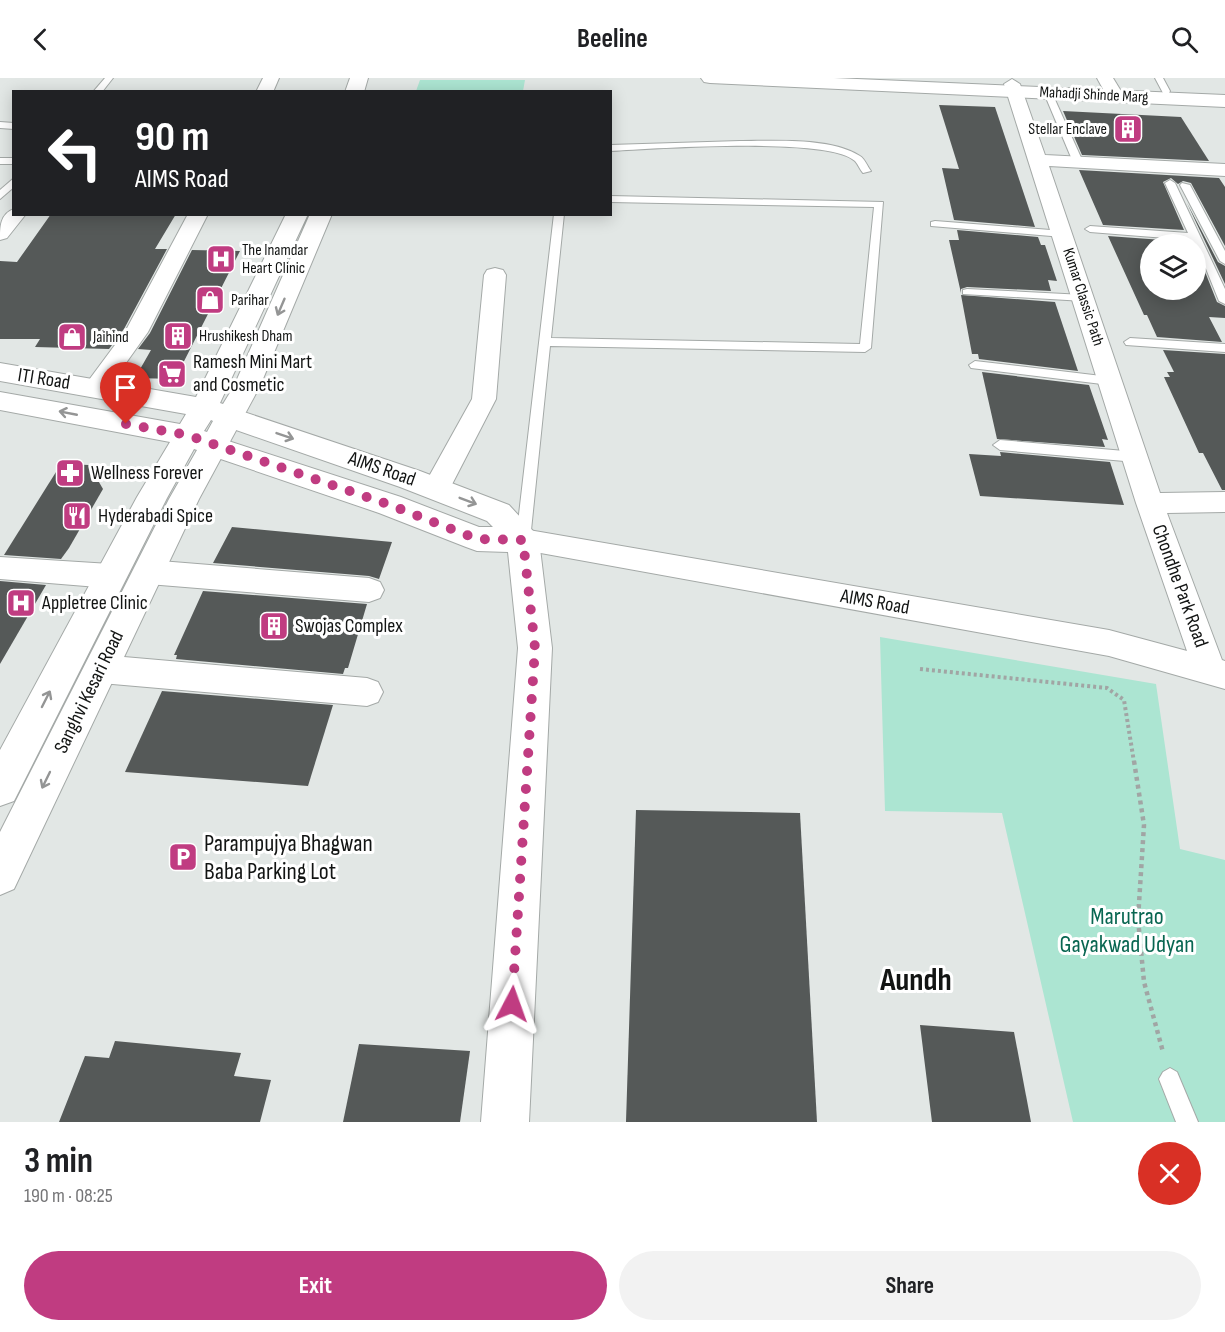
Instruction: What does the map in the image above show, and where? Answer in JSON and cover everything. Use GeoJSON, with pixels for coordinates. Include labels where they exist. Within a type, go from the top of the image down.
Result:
{"type":"FeatureCollection","features":[{"type":"Feature","properties":{"kind":"main road","name":"Mahadji Shinde Marg"},"geometry":{"type":"LineString","coordinates":[[710,78],[1110,88],[1225,101]]}},
{"type":"Feature","properties":{"kind":"main road","name":"Mahadji Shinde Marg"},"geometry":{"type":"LineString","coordinates":[[884,78],[1013,85],[1048,93],[1163,84],[1225,93]]}},
{"type":"Feature","properties":{"kind":"main road"},"geometry":{"type":"LineString","coordinates":[[208,427],[217,385],[296,216]]}},
{"type":"Feature","properties":{"kind":"main road"},"geometry":{"type":"LineString","coordinates":[[208,427],[247,386],[320,216]]}},
{"type":"Feature","properties":{"kind":"main road","name":"ITI Road"},"geometry":{"type":"LineString","coordinates":[[0,372],[95,388],[208,427]]}},
{"type":"Feature","properties":{"kind":"main road","name":"ITI Road"},"geometry":{"type":"LineString","coordinates":[[0,401],[208,427]]}},
{"type":"Feature","properties":{"kind":"main road","name":"AIMS Road"},"geometry":{"type":"LineString","coordinates":[[208,427],[436,489],[498,513],[523,540]]}},
{"type":"Feature","properties":{"kind":"main road","name":"AIMS Road"},"geometry":{"type":"LineString","coordinates":[[208,427],[390,505],[477,539],[523,540]]}},
{"type":"Feature","properties":{"kind":"main road","name":"Sanghvi Kesari Road"},"geometry":{"type":"LineString","coordinates":[[0,875],[184,499],[208,427]]}},
{"type":"Feature","properties":{"kind":"main road","name":"Sanghvi Kesari Road"},"geometry":{"type":"LineString","coordinates":[[0,788],[152,496],[208,427]]}},
{"type":"Feature","properties":{"kind":"main road"},"geometry":{"type":"LineString","coordinates":[[505,1122],[535,648],[523,540]]}},
{"type":"Feature","properties":{"kind":"street","name":"Kumar Classic Path"},"geometry":{"type":"LineString","coordinates":[[1013,85],[1150,503]]}},
{"type":"Feature","properties":{"kind":"street"},"geometry":{"type":"LineString","coordinates":[[1039,160],[1225,170]]}},
{"type":"Feature","properties":{"kind":"street"},"geometry":{"type":"LineString","coordinates":[[0,234],[14,216]]}},
{"type":"Feature","properties":{"kind":"street"},"geometry":{"type":"LineString","coordinates":[[95,388],[136,332],[197,216]]}},
{"type":"Feature","properties":{"kind":"street"},"geometry":{"type":"LineString","coordinates":[[436,489],[484,399],[495,275]]}},
{"type":"Feature","properties":{"kind":"street","name":"Chondhe Park Road"},"geometry":{"type":"LineString","coordinates":[[1218,673],[1150,503],[1225,502]]}},
{"type":"Feature","properties":{"kind":"street","name":"AIMS Road"},"geometry":{"type":"LineString","coordinates":[[523,540],[1109,643],[1218,673]]}},
{"type":"Feature","properties":{"kind":"street"},"geometry":{"type":"LineString","coordinates":[[0,568],[110,576]]}},
{"type":"Feature","properties":{"kind":"street"},"geometry":{"type":"LineString","coordinates":[[148,572],[369,590]]}},
{"type":"Feature","properties":{"kind":"street"},"geometry":{"type":"LineString","coordinates":[[101,669],[367,692]]}},
{"type":"Feature","properties":{"kind":"lane"},"geometry":{"type":"LineString","coordinates":[[99,90],[109,78]]}},
{"type":"Feature","properties":{"kind":"lane"},"geometry":{"type":"LineString","coordinates":[[1048,93],[1078,162]]}},
{"type":"Feature","properties":{"kind":"lane"},"geometry":{"type":"LineString","coordinates":[[612,148],[776,143],[827,148],[857,159],[866,171]]}},
{"type":"Feature","properties":{"kind":"lane"},"geometry":{"type":"LineString","coordinates":[[0,196],[12,183]]}},
{"type":"Feature","properties":{"kind":"lane"},"geometry":{"type":"LineString","coordinates":[[1170,183],[1194,234]]}},
{"type":"Feature","properties":{"kind":"lane"},"geometry":{"type":"LineString","coordinates":[[1185,185],[1225,261]]}},
{"type":"Feature","properties":{"kind":"lane"},"geometry":{"type":"LineString","coordinates":[[545,342],[865,348],[879,204],[612,199]]}},
{"type":"Feature","properties":{"kind":"lane"},"geometry":{"type":"LineString","coordinates":[[523,540],[559,216]]}},
{"type":"Feature","properties":{"kind":"lane"},"geometry":{"type":"LineString","coordinates":[[935,224],[1063,234]]}},
{"type":"Feature","properties":{"kind":"lane"},"geometry":{"type":"LineString","coordinates":[[1090,229],[1156,234]]}},
{"type":"Feature","properties":{"kind":"lane"},"geometry":{"type":"LineString","coordinates":[[1206,260],[1225,301]]}},
{"type":"Feature","properties":{"kind":"lane"},"geometry":{"type":"LineString","coordinates":[[967,292],[1084,298]]}},
{"type":"Feature","properties":{"kind":"lane"},"geometry":{"type":"LineString","coordinates":[[1130,342],[1225,348]]}},
{"type":"Feature","properties":{"kind":"lane"},"geometry":{"type":"LineString","coordinates":[[975,365],[1110,381]]}},
{"type":"Feature","properties":{"kind":"lane"},"geometry":{"type":"LineString","coordinates":[[1000,445],[1136,457]]}},
{"type":"Feature","properties":{"kind":"lane"},"geometry":{"type":"LineString","coordinates":[[1170,1079],[1187,1122]]}},
{"type":"Feature","properties":{"kind":"path"},"geometry":{"type":"LineString","coordinates":[[920,669],[1107,688],[1124,700],[1144,825],[1138,919],[1144,982],[1170,1079]]}},
{"type":"Feature","properties":{"kind":"green space"},"geometry":{"type":"Polygon","coordinates":[[[420,80],[525,80],[523,90],[416,90],[420,80]]]}},
{"type":"Feature","properties":{"kind":"green space","name":"Marutrao Gayakwad Udyan"},"geometry":{"type":"Polygon","coordinates":[[[880,637],[1156,684],[1180,849],[1225,860],[1225,1122],[1073,1122],[1002,813],[885,811],[880,637]]]}},
{"type":"Feature","properties":{"kind":"building"},"geometry":{"type":"Polygon","coordinates":[[[939,105],[995,107],[1035,227],[954,220],[942,168],[959,169],[939,105]]]}},
{"type":"Feature","properties":{"kind":"building","name":"Stellar Enclave"},"geometry":{"type":"Polygon","coordinates":[[[1063,111],[1181,117],[1209,161],[1082,155],[1063,111]]]}},
{"type":"Feature","properties":{"kind":"building"},"geometry":{"type":"Polygon","coordinates":[[[1079,170],[1219,178],[1225,187],[1225,246],[1191,183],[1183,181],[1178,184],[1171,178],[1163,182],[1184,230],[1103,225],[1079,170]]]}},
{"type":"Feature","properties":{"kind":"building"},"geometry":{"type":"Polygon","coordinates":[[[1187,203],[1203,234],[1202,234],[1187,203]]]}},
{"type":"Feature","properties":{"kind":"building"},"geometry":{"type":"Polygon","coordinates":[[[50,216],[175,216],[155,249],[167,249],[124,329],[109,349],[35,347],[40,339],[0,339],[0,261],[17,262],[50,216]]]}},
{"type":"Feature","properties":{"kind":"building"},"geometry":{"type":"Polygon","coordinates":[[[957,230],[1038,237],[1041,245],[1045,245],[1057,281],[1048,280],[1051,291],[967,287],[961,289],[961,293],[949,240],[959,240],[957,230]]]}},
{"type":"Feature","properties":{"kind":"building"},"geometry":{"type":"Polygon","coordinates":[[[1108,236],[1140,238],[1140,300],[1206,300],[1206,274],[1217,302],[1225,306],[1225,318],[1209,317],[1222,342],[1157,337],[1147,315],[1144,315],[1108,236]]]}},
{"type":"Feature","properties":{"kind":"building"},"geometry":{"type":"Polygon","coordinates":[[[1206,239],[1218,262],[1225,266],[1225,284],[1206,239]]]}},
{"type":"Feature","properties":{"kind":"building"},"geometry":{"type":"Polygon","coordinates":[[[192,250],[240,251],[175,379],[135,378],[151,350],[138,349],[150,333],[192,250]]]}},
{"type":"Feature","properties":{"kind":"building"},"geometry":{"type":"Polygon","coordinates":[[[961,295],[1055,302],[1078,371],[979,359],[978,354],[972,354],[961,295]]]}},
{"type":"Feature","properties":{"kind":"building"},"geometry":{"type":"Polygon","coordinates":[[[1163,350],[1225,354],[1225,490],[1222,490],[1203,453],[1199,453],[1164,377],[1170,377],[1167,372],[1174,372],[1163,350]]]}},
{"type":"Feature","properties":{"kind":"building"},"geometry":{"type":"Polygon","coordinates":[[[982,372],[1089,385],[1108,440],[1102,439],[1105,447],[997,439],[982,372]]]}},
{"type":"Feature","properties":{"kind":"building"},"geometry":{"type":"Polygon","coordinates":[[[1000,452],[1110,462],[1124,505],[980,496],[969,454],[1001,456],[1000,452]]]}},
{"type":"Feature","properties":{"kind":"building"},"geometry":{"type":"Polygon","coordinates":[[[61,464],[89,465],[103,489],[69,548],[61,559],[4,555],[61,464]]]}},
{"type":"Feature","properties":{"kind":"building"},"geometry":{"type":"Polygon","coordinates":[[[232,527],[392,542],[379,579],[369,576],[213,563],[232,527]]]}},
{"type":"Feature","properties":{"kind":"building"},"geometry":{"type":"Polygon","coordinates":[[[0,581],[46,585],[0,664],[0,581]]]}},
{"type":"Feature","properties":{"kind":"building","name":"Swojas Complex"},"geometry":{"type":"Polygon","coordinates":[[[203,591],[367,604],[348,668],[345,668],[343,674],[176,659],[177,655],[174,655],[203,591]]]}},
{"type":"Feature","properties":{"kind":"building"},"geometry":{"type":"Polygon","coordinates":[[[162,691],[333,705],[308,786],[125,772],[162,691]]]}},
{"type":"Feature","properties":{"kind":"building"},"geometry":{"type":"Polygon","coordinates":[[[636,810],[800,813],[817,1122],[626,1122],[636,810]]]}},
{"type":"Feature","properties":{"kind":"building"},"geometry":{"type":"Polygon","coordinates":[[[920,1025],[1014,1032],[1031,1122],[932,1122],[920,1025]]]}},
{"type":"Feature","properties":{"kind":"building"},"geometry":{"type":"Polygon","coordinates":[[[115,1041],[241,1053],[234,1076],[271,1080],[260,1122],[59,1122],[85,1056],[109,1058],[115,1041]]]}},
{"type":"Feature","properties":{"kind":"building"},"geometry":{"type":"Polygon","coordinates":[[[359,1044],[470,1051],[460,1122],[343,1122],[359,1044]]]}},
{"type":"Feature","properties":{"kind":"place","name":"Stellar Enclave"},"geometry":{"type":"Point","coordinates":[1128,129]}},
{"type":"Feature","properties":{"kind":"place","name":"The Inamdar Heart Clinic"},"geometry":{"type":"Point","coordinates":[221,259]}},
{"type":"Feature","properties":{"kind":"place","name":"Parihar"},"geometry":{"type":"Point","coordinates":[210,300]}},
{"type":"Feature","properties":{"kind":"place","name":"Hrushikesh Dham"},"geometry":{"type":"Point","coordinates":[178,336]}},
{"type":"Feature","properties":{"kind":"place","name":"Jaihind"},"geometry":{"type":"Point","coordinates":[72,337]}},
{"type":"Feature","properties":{"kind":"place","name":"Ramesh Mini Mart and Cosmetic"},"geometry":{"type":"Point","coordinates":[172,374]}},
{"type":"Feature","properties":{"kind":"place","name":"Wellness Forever"},"geometry":{"type":"Point","coordinates":[70,473]}},
{"type":"Feature","properties":{"kind":"place","name":"Hyderabadi Spice"},"geometry":{"type":"Point","coordinates":[77,516]}},
{"type":"Feature","properties":{"kind":"place","name":"Appletree Clinic"},"geometry":{"type":"Point","coordinates":[21,603]}},
{"type":"Feature","properties":{"kind":"place","name":"Swojas Complex"},"geometry":{"type":"Point","coordinates":[274,626]}},
{"type":"Feature","properties":{"kind":"place","name":"Parampujya Bhagwan Baba Parking Lot"},"geometry":{"type":"Point","coordinates":[183,857]}},
{"type":"Feature","properties":{"kind":"district","name":"Aundh"},"geometry":{"type":"Point","coordinates":[916,980]}},
{"type":"Feature","properties":{"kind":"route"},"geometry":{"type":"LineString","coordinates":[[126,424],[187,435],[213,446],[390,505],[477,539],[523,540],[535,648],[512,1004]]}}]}
